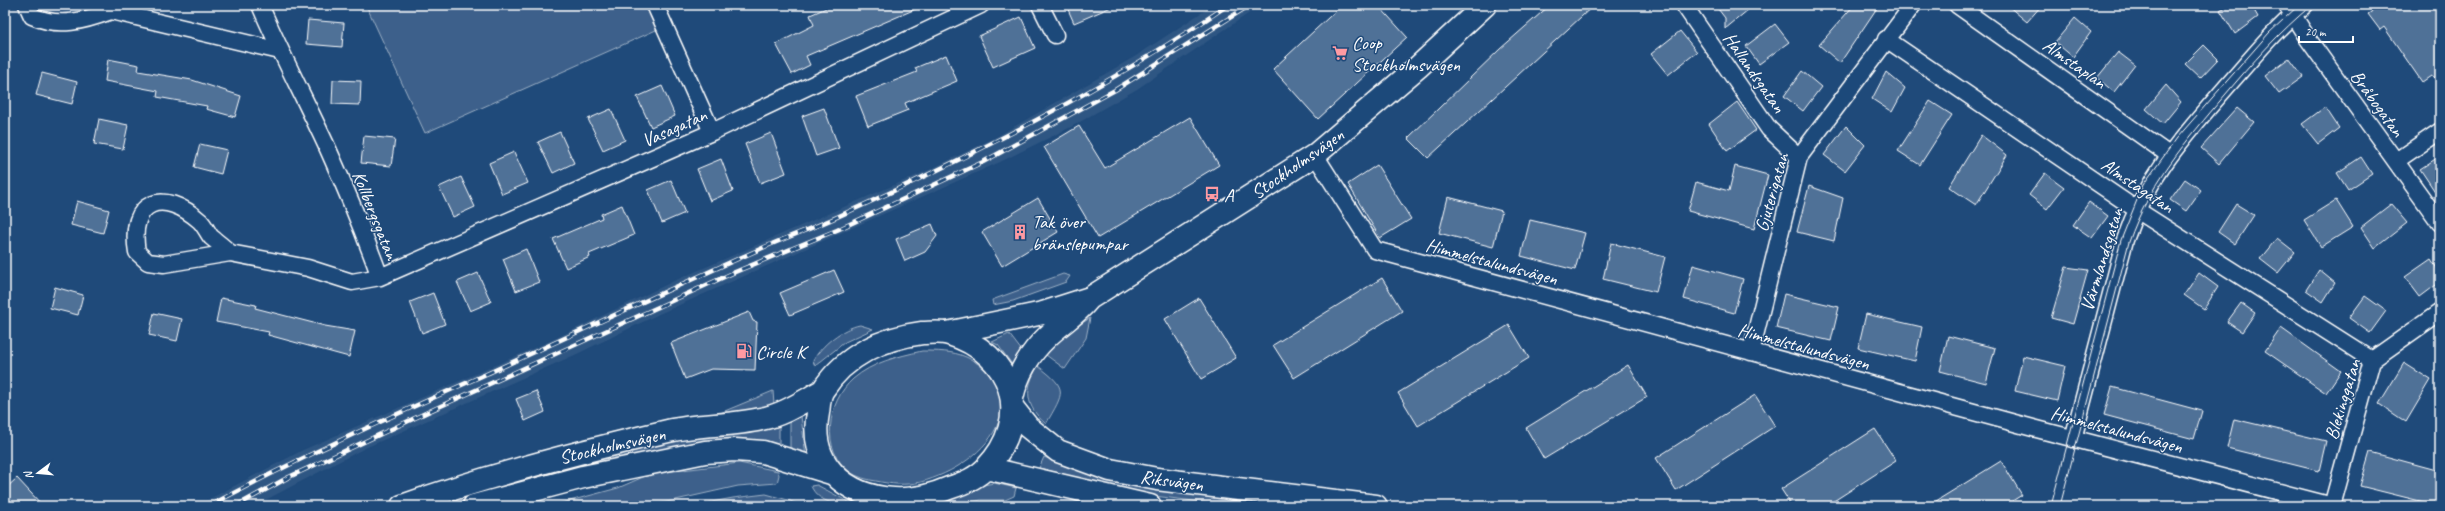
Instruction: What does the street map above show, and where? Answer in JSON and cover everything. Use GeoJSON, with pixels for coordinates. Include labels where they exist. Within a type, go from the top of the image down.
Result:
{"type":"FeatureCollection","features":[{"type":"Feature","properties":{"kind":"main road","name":"Stockholmsvägen"},"geometry":{"type":"LineString","coordinates":[[947,333],[1043,313],[1090,298],[1315,155],[1418,67],[1485,5]]}},
{"type":"Feature","properties":{"kind":"main road","name":"Stockholmsvägen"},"geometry":{"type":"LineString","coordinates":[[986,468],[1008,433],[1016,383],[1034,353],[1047,337],[1078,312],[1090,298]]}},
{"type":"Feature","properties":{"kind":"main road"},"geometry":{"type":"LineString","coordinates":[[986,468],[970,480],[926,502],[894,499],[871,500],[831,473],[823,460],[814,430],[822,392],[834,374],[876,344],[899,336],[922,333],[947,333],[972,344],[989,355],[1005,374],[1012,403]]}},
{"type":"Feature","properties":{"kind":"main road","name":"Stockholmsvägen"},"geometry":{"type":"LineString","coordinates":[[402,506],[474,481],[579,452],[686,427],[761,420],[781,413],[822,392]]}},
{"type":"Feature","properties":{"kind":"main road","name":"Riksvägen"},"geometry":{"type":"LineString","coordinates":[[1012,403],[1028,427],[1058,451],[1110,470],[1165,480],[1376,506]]}},
{"type":"Feature","properties":{"kind":"main road","name":"Stockholmsvägen"},"geometry":{"type":"LineString","coordinates":[[474,506],[583,477],[705,452],[735,450],[763,452],[831,473]]}},
{"type":"Feature","properties":{"kind":"main road","name":"Riksvägen"},"geometry":{"type":"LineString","coordinates":[[986,468],[1150,506]]}},
{"type":"Feature","properties":{"kind":"street"},"geometry":{"type":"LineString","coordinates":[[27,5],[32,16],[44,22],[67,23],[89,20],[109,8],[280,51]]}},
{"type":"Feature","properties":{"kind":"street","name":"Kollbergsgatan"},"geometry":{"type":"LineString","coordinates":[[230,253],[210,236],[201,222],[171,204],[147,206],[140,211],[134,238],[136,252],[148,262],[164,264],[230,253],[308,268],[352,282],[380,277],[357,217],[328,149],[280,51],[260,5]]}},
{"type":"Feature","properties":{"kind":"street"},"geometry":{"type":"LineString","coordinates":[[655,5],[712,132]]}},
{"type":"Feature","properties":{"kind":"street","name":"Vasagatan"},"geometry":{"type":"LineString","coordinates":[[380,277],[712,132],[981,5]]}},
{"type":"Feature","properties":{"kind":"street"},"geometry":{"type":"LineString","coordinates":[[1040,5],[1055,35]]}},
{"type":"Feature","properties":{"kind":"street","name":"Hallandsgatan"},"geometry":{"type":"LineString","coordinates":[[1684,5],[1769,129],[1798,157]]}},
{"type":"Feature","properties":{"kind":"street","name":"Gjuterigatan"},"geometry":{"type":"LineString","coordinates":[[1751,352],[1798,157],[1913,5]]}},
{"type":"Feature","properties":{"kind":"street","name":"Almstaplan"},"geometry":{"type":"LineString","coordinates":[[1957,5],[2170,155]]}},
{"type":"Feature","properties":{"kind":"street","name":"Värmlandsgatan"},"geometry":{"type":"LineString","coordinates":[[2072,438],[2125,240],[2136,209],[2158,169],[2295,8]]}},
{"type":"Feature","properties":{"kind":"street","name":"Bråbogatan"},"geometry":{"type":"LineString","coordinates":[[2295,8],[2308,40],[2440,223]]}},
{"type":"Feature","properties":{"kind":"street","name":"Almstagatan"},"geometry":{"type":"LineString","coordinates":[[1886,39],[2136,209],[2372,360]]}},
{"type":"Feature","properties":{"kind":"street"},"geometry":{"type":"LineString","coordinates":[[2396,161],[2440,130]]}},
{"type":"Feature","properties":{"kind":"street","name":"Himmelstalundsvägen"},"geometry":{"type":"LineString","coordinates":[[1315,155],[1375,250],[2072,438],[2332,506]]}},
{"type":"Feature","properties":{"kind":"street","name":"Blekinggatan"},"geometry":{"type":"LineString","coordinates":[[2332,506],[2372,360],[2440,312]]}},
{"type":"Feature","properties":{"kind":"shaded area"},"geometry":{"type":"Polygon","coordinates":[[[366,5],[655,5],[665,26],[425,133],[366,5]]]}},
{"type":"Feature","properties":{"kind":"shaded area"},"geometry":{"type":"Polygon","coordinates":[[[1213,5],[1261,5],[1137,89],[1071,127],[1000,162],[659,314],[577,354],[365,448],[254,506],[196,506],[303,450],[550,341],[674,281],[931,169],[998,136],[1136,56],[1213,5]]]}},
{"type":"Feature","properties":{"kind":"shaded area"},"geometry":{"type":"Polygon","coordinates":[[[1063,274],[1070,276],[1066,282],[1013,301],[993,305],[992,300],[1063,274]]]}},
{"type":"Feature","properties":{"kind":"shaded area"},"geometry":{"type":"Polygon","coordinates":[[[1090,318],[1086,338],[1065,369],[1046,355],[1056,340],[1090,318]]]}},
{"type":"Feature","properties":{"kind":"shaded area"},"geometry":{"type":"Polygon","coordinates":[[[860,325],[873,329],[845,342],[815,366],[813,361],[827,343],[840,333],[860,325]]]}},
{"type":"Feature","properties":{"kind":"shaded area"},"geometry":{"type":"Polygon","coordinates":[[[1009,334],[1025,355],[1014,367],[998,345],[992,342],[1009,334]]]}},
{"type":"Feature","properties":{"kind":"shaded area"},"geometry":{"type":"Polygon","coordinates":[[[922,351],[944,352],[961,355],[975,362],[989,375],[1001,401],[999,421],[994,432],[977,452],[967,460],[944,473],[921,482],[910,484],[892,484],[866,479],[853,474],[840,463],[834,451],[831,439],[830,426],[837,400],[853,379],[869,368],[894,358],[922,351]]]}},
{"type":"Feature","properties":{"kind":"shaded area"},"geometry":{"type":"Polygon","coordinates":[[[1038,366],[1055,380],[1059,386],[1060,392],[1060,398],[1057,405],[1046,424],[1034,411],[1029,397],[1030,382],[1038,366]]]}},
{"type":"Feature","properties":{"kind":"shaded area"},"geometry":{"type":"Polygon","coordinates":[[[773,391],[774,405],[708,418],[773,391]]]}},
{"type":"Feature","properties":{"kind":"shaded area"},"geometry":{"type":"Polygon","coordinates":[[[801,416],[806,457],[790,453],[790,422],[801,416]]]}},
{"type":"Feature","properties":{"kind":"shaded area"},"geometry":{"type":"Polygon","coordinates":[[[779,425],[779,449],[470,499],[448,506],[427,506],[631,448],[779,425]]]}},
{"type":"Feature","properties":{"kind":"shaded area"},"geometry":{"type":"Polygon","coordinates":[[[1044,457],[1105,477],[1137,484],[1299,506],[1234,506],[1146,495],[1039,468],[1044,457]]]}},
{"type":"Feature","properties":{"kind":"shaded area"},"geometry":{"type":"Polygon","coordinates":[[[739,463],[778,471],[779,475],[777,483],[738,486],[649,506],[551,506],[618,488],[650,474],[739,463]]]}},
{"type":"Feature","properties":{"kind":"shaded area"},"geometry":{"type":"Polygon","coordinates":[[[994,483],[1016,488],[1014,496],[1005,500],[981,500],[954,506],[942,506],[954,497],[966,491],[994,483]]]}},
{"type":"Feature","properties":{"kind":"shaded area"},"geometry":{"type":"Polygon","coordinates":[[[817,485],[856,506],[837,504],[824,500],[814,492],[811,486],[817,485]]]}},
{"type":"Feature","properties":{"kind":"shaded area"},"geometry":{"type":"Polygon","coordinates":[[[766,494],[788,500],[802,506],[690,506],[733,498],[766,494]]]}},
{"type":"Feature","properties":{"kind":"building"},"geometry":{"type":"Polygon","coordinates":[[[833,5],[925,5],[806,56],[810,65],[792,74],[776,44],[814,25],[810,15],[833,5]]]}},
{"type":"Feature","properties":{"kind":"building"},"geometry":{"type":"Polygon","coordinates":[[[1066,5],[1116,5],[1074,23],[1066,5]]]}},
{"type":"Feature","properties":{"kind":"building","name":"Coop Stockholmsvägen"},"geometry":{"type":"Polygon","coordinates":[[[1342,5],[1378,5],[1407,37],[1318,119],[1273,69],[1342,5]]]}},
{"type":"Feature","properties":{"kind":"building"},"geometry":{"type":"Polygon","coordinates":[[[1550,5],[1594,5],[1428,158],[1408,138],[1500,49],[1550,5]]]}},
{"type":"Feature","properties":{"kind":"building"},"geometry":{"type":"Polygon","coordinates":[[[1715,5],[1754,5],[1725,29],[1725,18],[1715,5]]]}},
{"type":"Feature","properties":{"kind":"building"},"geometry":{"type":"Polygon","coordinates":[[[1854,5],[1879,5],[1840,63],[1819,45],[1854,5]]]}},
{"type":"Feature","properties":{"kind":"building"},"geometry":{"type":"Polygon","coordinates":[[[2007,5],[2042,5],[2027,22],[2007,5]]]}},
{"type":"Feature","properties":{"kind":"building"},"geometry":{"type":"Polygon","coordinates":[[[2228,5],[2251,5],[2258,17],[2235,34],[2220,10],[2228,5]]]}},
{"type":"Feature","properties":{"kind":"building"},"geometry":{"type":"Polygon","coordinates":[[[2382,5],[2433,5],[2440,15],[2440,82],[2431,76],[2422,82],[2384,27],[2380,30],[2368,14],[2382,5]]]}},
{"type":"Feature","properties":{"kind":"building"},"geometry":{"type":"Polygon","coordinates":[[[1021,17],[1035,48],[993,67],[979,36],[1021,17]]]}},
{"type":"Feature","properties":{"kind":"building"},"geometry":{"type":"Polygon","coordinates":[[[2075,18],[2091,32],[2073,57],[2055,42],[2075,18]]]}},
{"type":"Feature","properties":{"kind":"building"},"geometry":{"type":"Polygon","coordinates":[[[308,20],[344,23],[342,47],[306,44],[308,20]]]}},
{"type":"Feature","properties":{"kind":"building"},"geometry":{"type":"Polygon","coordinates":[[[1775,24],[1789,42],[1759,64],[1746,46],[1775,24]]]}},
{"type":"Feature","properties":{"kind":"building"},"geometry":{"type":"Polygon","coordinates":[[[1680,31],[1697,52],[1668,75],[1651,54],[1680,31]]]}},
{"type":"Feature","properties":{"kind":"building"},"geometry":{"type":"Polygon","coordinates":[[[2204,45],[2218,59],[2200,78],[2185,64],[2204,45]]]}},
{"type":"Feature","properties":{"kind":"building"},"geometry":{"type":"Polygon","coordinates":[[[2118,52],[2135,65],[2114,92],[2097,78],[2118,52]]]}},
{"type":"Feature","properties":{"kind":"building"},"geometry":{"type":"Polygon","coordinates":[[[946,55],[957,81],[905,103],[908,110],[868,126],[856,96],[917,72],[915,68],[946,55]]]}},
{"type":"Feature","properties":{"kind":"building"},"geometry":{"type":"Polygon","coordinates":[[[2289,58],[2303,77],[2279,94],[2265,76],[2289,58]]]}},
{"type":"Feature","properties":{"kind":"building"},"geometry":{"type":"Polygon","coordinates":[[[108,59],[139,65],[138,71],[192,80],[241,96],[235,117],[206,109],[207,106],[157,97],[158,91],[105,81],[108,59]]]}},
{"type":"Feature","properties":{"kind":"building"},"geometry":{"type":"Polygon","coordinates":[[[1802,71],[1821,87],[1803,111],[1784,96],[1802,71]]]}},
{"type":"Feature","properties":{"kind":"building"},"geometry":{"type":"Polygon","coordinates":[[[1886,72],[1905,88],[1892,112],[1872,99],[1886,72]]]}},
{"type":"Feature","properties":{"kind":"building"},"geometry":{"type":"Polygon","coordinates":[[[42,73],[77,82],[72,104],[36,95],[42,73]]]}},
{"type":"Feature","properties":{"kind":"building"},"geometry":{"type":"Polygon","coordinates":[[[333,80],[361,81],[360,105],[332,104],[333,80]]]}},
{"type":"Feature","properties":{"kind":"building"},"geometry":{"type":"Polygon","coordinates":[[[2166,85],[2181,102],[2163,124],[2146,109],[2166,85]]]}},
{"type":"Feature","properties":{"kind":"building"},"geometry":{"type":"Polygon","coordinates":[[[662,86],[675,116],[651,127],[637,97],[662,86]]]}},
{"type":"Feature","properties":{"kind":"building"},"geometry":{"type":"Polygon","coordinates":[[[1930,101],[1952,115],[1920,165],[1898,151],[1930,101]]]}},
{"type":"Feature","properties":{"kind":"building"},"geometry":{"type":"Polygon","coordinates":[[[1737,102],[1756,130],[1727,151],[1709,124],[1737,102]]]}},
{"type":"Feature","properties":{"kind":"building"},"geometry":{"type":"Polygon","coordinates":[[[2325,107],[2339,128],[2318,144],[2302,124],[2325,107]]]}},
{"type":"Feature","properties":{"kind":"building"},"geometry":{"type":"Polygon","coordinates":[[[824,108],[839,148],[816,156],[802,116],[824,108]]]}},
{"type":"Feature","properties":{"kind":"building"},"geometry":{"type":"Polygon","coordinates":[[[2237,108],[2254,122],[2219,164],[2201,148],[2237,108]]]}},
{"type":"Feature","properties":{"kind":"building"},"geometry":{"type":"Polygon","coordinates":[[[611,109],[625,140],[603,150],[588,119],[611,109]]]}},
{"type":"Feature","properties":{"kind":"building"},"geometry":{"type":"Polygon","coordinates":[[[1190,117],[1219,165],[1098,238],[1044,147],[1079,126],[1105,168],[1190,117]]]}},
{"type":"Feature","properties":{"kind":"building"},"geometry":{"type":"Polygon","coordinates":[[[99,119],[128,125],[123,149],[94,144],[99,119]]]}},
{"type":"Feature","properties":{"kind":"building"},"geometry":{"type":"Polygon","coordinates":[[[1846,126],[1865,145],[1845,171],[1824,155],[1846,126]]]}},
{"type":"Feature","properties":{"kind":"building"},"geometry":{"type":"Polygon","coordinates":[[[560,132],[574,163],[553,173],[538,142],[560,132]]]}},
{"type":"Feature","properties":{"kind":"building"},"geometry":{"type":"Polygon","coordinates":[[[771,133],[786,173],[760,183],[745,144],[771,133]]]}},
{"type":"Feature","properties":{"kind":"building"},"geometry":{"type":"Polygon","coordinates":[[[1981,135],[2007,155],[1976,205],[1949,187],[1981,135]]]}},
{"type":"Feature","properties":{"kind":"building"},"geometry":{"type":"Polygon","coordinates":[[[364,136],[395,139],[391,166],[361,163],[364,136]]]}},
{"type":"Feature","properties":{"kind":"building"},"geometry":{"type":"Polygon","coordinates":[[[200,144],[227,150],[221,174],[194,167],[200,144]]]}},
{"type":"Feature","properties":{"kind":"building"},"geometry":{"type":"Polygon","coordinates":[[[514,152],[528,183],[502,194],[489,163],[514,152]]]}},
{"type":"Feature","properties":{"kind":"building"},"geometry":{"type":"Polygon","coordinates":[[[2440,156],[2440,199],[2420,169],[2440,156]]]}},
{"type":"Feature","properties":{"kind":"building"},"geometry":{"type":"Polygon","coordinates":[[[2361,157],[2372,174],[2348,190],[2337,173],[2361,157]]]}},
{"type":"Feature","properties":{"kind":"building"},"geometry":{"type":"Polygon","coordinates":[[[721,159],[733,191],[710,201],[697,169],[721,159]]]}},
{"type":"Feature","properties":{"kind":"building"},"geometry":{"type":"Polygon","coordinates":[[[1377,165],[1411,219],[1380,238],[1348,184],[1377,165]]]}},
{"type":"Feature","properties":{"kind":"building"},"geometry":{"type":"Polygon","coordinates":[[[1735,166],[1768,175],[1754,229],[1688,211],[1696,182],[1729,191],[1735,166]]]}},
{"type":"Feature","properties":{"kind":"building"},"geometry":{"type":"Polygon","coordinates":[[[2045,173],[2064,187],[2047,209],[2029,195],[2045,173]]]}},
{"type":"Feature","properties":{"kind":"building"},"geometry":{"type":"Polygon","coordinates":[[[461,177],[475,207],[453,217],[439,187],[461,177]]]}},
{"type":"Feature","properties":{"kind":"building"},"geometry":{"type":"Polygon","coordinates":[[[2185,179],[2201,190],[2186,211],[2170,200],[2185,179]]]}},
{"type":"Feature","properties":{"kind":"building"},"geometry":{"type":"Polygon","coordinates":[[[671,180],[685,213],[662,223],[648,190],[671,180]]]}},
{"type":"Feature","properties":{"kind":"building"},"geometry":{"type":"Polygon","coordinates":[[[1809,186],[1843,198],[1834,241],[1797,232],[1809,186]]]}},
{"type":"Feature","properties":{"kind":"building"},"geometry":{"type":"Polygon","coordinates":[[[1448,197],[1502,211],[1493,247],[1439,233],[1448,197]]]}},
{"type":"Feature","properties":{"kind":"building","name":"Tak över bränslepumpar"},"geometry":{"type":"Polygon","coordinates":[[[1038,198],[1058,232],[1002,266],[982,232],[1038,198]]]}},
{"type":"Feature","properties":{"kind":"building"},"geometry":{"type":"Polygon","coordinates":[[[2336,200],[2353,227],[2321,247],[2304,220],[2336,200]]]}},
{"type":"Feature","properties":{"kind":"building"},"geometry":{"type":"Polygon","coordinates":[[[77,201],[109,210],[103,233],[71,225],[77,201]]]}},
{"type":"Feature","properties":{"kind":"building"},"geometry":{"type":"Polygon","coordinates":[[[2089,202],[2108,216],[2092,238],[2073,225],[2089,202]]]}},
{"type":"Feature","properties":{"kind":"building"},"geometry":{"type":"Polygon","coordinates":[[[2236,204],[2254,215],[2235,244],[2218,232],[2236,204]]]}},
{"type":"Feature","properties":{"kind":"building"},"geometry":{"type":"Polygon","coordinates":[[[2391,204],[2407,223],[2375,248],[2361,227],[2391,204]]]}},
{"type":"Feature","properties":{"kind":"building"},"geometry":{"type":"Polygon","coordinates":[[[622,205],[634,235],[589,254],[590,257],[566,268],[553,239],[602,218],[601,214],[622,205]]]}},
{"type":"Feature","properties":{"kind":"building"},"geometry":{"type":"Polygon","coordinates":[[[1530,220],[1585,233],[1575,270],[1521,256],[1530,220]]]}},
{"type":"Feature","properties":{"kind":"building"},"geometry":{"type":"Polygon","coordinates":[[[932,224],[937,236],[925,252],[905,261],[896,239],[932,224]]]}},
{"type":"Feature","properties":{"kind":"building"},"geometry":{"type":"Polygon","coordinates":[[[2277,238],[2295,252],[2278,273],[2260,259],[2277,238]]]}},
{"type":"Feature","properties":{"kind":"building"},"geometry":{"type":"Polygon","coordinates":[[[1611,243],[1665,257],[1656,292],[1603,279],[1611,243]]]}},
{"type":"Feature","properties":{"kind":"building"},"geometry":{"type":"Polygon","coordinates":[[[526,249],[539,282],[516,291],[503,259],[526,249]]]}},
{"type":"Feature","properties":{"kind":"building"},"geometry":{"type":"Polygon","coordinates":[[[2431,259],[2440,273],[2440,282],[2420,297],[2405,277],[2431,259]]]}},
{"type":"Feature","properties":{"kind":"building"},"geometry":{"type":"Polygon","coordinates":[[[1693,265],[1743,279],[1734,313],[1684,299],[1693,265]]]}},
{"type":"Feature","properties":{"kind":"building"},"geometry":{"type":"Polygon","coordinates":[[[2066,267],[2088,270],[2073,324],[2051,318],[2066,267]]]}},
{"type":"Feature","properties":{"kind":"building"},"geometry":{"type":"Polygon","coordinates":[[[834,270],[844,292],[790,315],[780,293],[834,270]]]}},
{"type":"Feature","properties":{"kind":"building"},"geometry":{"type":"Polygon","coordinates":[[[2319,270],[2335,283],[2323,302],[2306,290],[2319,270]]]}},
{"type":"Feature","properties":{"kind":"building"},"geometry":{"type":"Polygon","coordinates":[[[478,273],[491,302],[470,311],[457,282],[478,273]]]}},
{"type":"Feature","properties":{"kind":"building"},"geometry":{"type":"Polygon","coordinates":[[[2199,273],[2218,287],[2204,309],[2184,295],[2199,273]]]}},
{"type":"Feature","properties":{"kind":"building"},"geometry":{"type":"Polygon","coordinates":[[[1382,278],[1402,311],[1294,378],[1273,345],[1382,278]]]}},
{"type":"Feature","properties":{"kind":"building"},"geometry":{"type":"Polygon","coordinates":[[[55,287],[83,295],[78,315],[50,308],[55,287]]]}},
{"type":"Feature","properties":{"kind":"building"},"geometry":{"type":"Polygon","coordinates":[[[433,293],[445,324],[422,333],[410,302],[433,293]]]}},
{"type":"Feature","properties":{"kind":"building"},"geometry":{"type":"Polygon","coordinates":[[[1784,294],[1839,307],[1831,341],[1776,328],[1784,294]]]}},
{"type":"Feature","properties":{"kind":"building"},"geometry":{"type":"Polygon","coordinates":[[[2365,296],[2386,311],[2370,333],[2349,318],[2365,296]]]}},
{"type":"Feature","properties":{"kind":"building"},"geometry":{"type":"Polygon","coordinates":[[[221,298],[256,305],[255,308],[325,326],[355,331],[349,357],[268,335],[269,332],[216,322],[221,298]]]}},
{"type":"Feature","properties":{"kind":"building"},"geometry":{"type":"Polygon","coordinates":[[[1199,298],[1236,358],[1201,379],[1165,319],[1199,298]]]}},
{"type":"Feature","properties":{"kind":"building"},"geometry":{"type":"Polygon","coordinates":[[[2241,303],[2255,313],[2242,332],[2227,322],[2241,303]]]}},
{"type":"Feature","properties":{"kind":"building"},"geometry":{"type":"Polygon","coordinates":[[[749,312],[753,321],[757,322],[755,370],[711,369],[685,379],[671,343],[749,312]]]}},
{"type":"Feature","properties":{"kind":"building"},"geometry":{"type":"Polygon","coordinates":[[[154,313],[182,319],[177,341],[149,335],[154,313]]]}},
{"type":"Feature","properties":{"kind":"building"},"geometry":{"type":"Polygon","coordinates":[[[1866,314],[1922,327],[1915,361],[1858,348],[1866,314]]]}},
{"type":"Feature","properties":{"kind":"building"},"geometry":{"type":"Polygon","coordinates":[[[1509,325],[1529,358],[1418,426],[1398,393],[1509,325]]]}},
{"type":"Feature","properties":{"kind":"building"},"geometry":{"type":"Polygon","coordinates":[[[2281,328],[2341,371],[2326,393],[2265,351],[2281,328]]]}},
{"type":"Feature","properties":{"kind":"building"},"geometry":{"type":"Polygon","coordinates":[[[1948,336],[1995,348],[1986,383],[1940,371],[1948,336]]]}},
{"type":"Feature","properties":{"kind":"building"},"geometry":{"type":"Polygon","coordinates":[[[2023,356],[2065,366],[2057,401],[2015,391],[2023,356]]]}},
{"type":"Feature","properties":{"kind":"building"},"geometry":{"type":"Polygon","coordinates":[[[2404,363],[2431,380],[2406,422],[2379,404],[2404,363]]]}},
{"type":"Feature","properties":{"kind":"building"},"geometry":{"type":"Polygon","coordinates":[[[1628,365],[1647,397],[1544,459],[1526,428],[1628,365]]]}},
{"type":"Feature","properties":{"kind":"building"},"geometry":{"type":"Polygon","coordinates":[[[2112,387],[2202,411],[2194,439],[2104,415],[2112,387]]]}},
{"type":"Feature","properties":{"kind":"building"},"geometry":{"type":"Polygon","coordinates":[[[536,391],[545,412],[525,421],[516,399],[536,391]]]}},
{"type":"Feature","properties":{"kind":"building"},"geometry":{"type":"Polygon","coordinates":[[[1755,395],[1775,426],[1676,490],[1656,458],[1755,395]]]}},
{"type":"Feature","properties":{"kind":"building"},"geometry":{"type":"Polygon","coordinates":[[[2234,419],[2326,441],[2319,471],[2227,448],[2234,419]]]}},
{"type":"Feature","properties":{"kind":"building"},"geometry":{"type":"Polygon","coordinates":[[[1875,429],[1896,461],[1826,506],[1792,506],[1781,489],[1875,429]]]}},
{"type":"Feature","properties":{"kind":"building"},"geometry":{"type":"Polygon","coordinates":[[[2370,452],[2440,471],[2440,506],[2360,486],[2370,452]]]}},
{"type":"Feature","properties":{"kind":"building"},"geometry":{"type":"Polygon","coordinates":[[[2001,461],[2022,495],[2004,506],[1928,506],[2001,461]]]}},
{"type":"Feature","properties":{"kind":"building"},"geometry":{"type":"Polygon","coordinates":[[[17,478],[43,506],[9,506],[5,502],[5,489],[17,478]]]}},
{"type":"Feature","properties":{"kind":"tram line"},"geometry":{"type":"LineString","coordinates":[[2051,506],[2121,240],[2143,185],[2177,138],[2269,33],[2299,5]]}},
{"type":"Feature","properties":{"kind":"tram line"},"geometry":{"type":"LineString","coordinates":[[2060,506],[2129,242],[2147,201],[2170,164],[2210,112],[2266,48],[2312,5]]}},
{"type":"Feature","properties":{"kind":"railway"},"geometry":{"type":"LineString","coordinates":[[209,506],[279,470],[385,419],[725,265],[837,217],[938,170],[1037,120],[1086,93],[1181,36],[1228,5]]}},
{"type":"Feature","properties":{"kind":"railway"},"geometry":{"type":"LineString","coordinates":[[236,506],[289,477],[432,410],[735,272],[837,230],[983,162],[1115,90],[1250,5]]}},
{"type":"Feature","properties":{"kind":"place","name":"Coop Stockholmsvägen"},"geometry":{"type":"Point","coordinates":[1340,53]}},
{"type":"Feature","properties":{"kind":"place","name":"A"},"geometry":{"type":"Point","coordinates":[1212,194]}},
{"type":"Feature","properties":{"kind":"place","name":"Tak över bränslepumpar"},"geometry":{"type":"Point","coordinates":[1020,232]}},
{"type":"Feature","properties":{"kind":"place","name":"Circle K"},"geometry":{"type":"Point","coordinates":[744,351]}}]}
